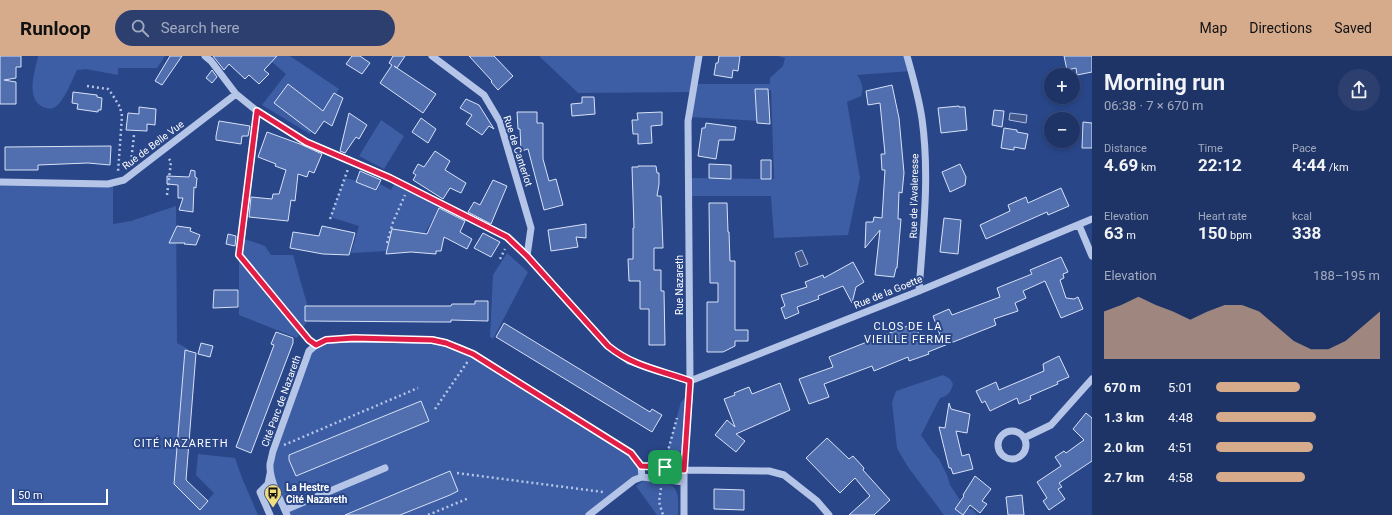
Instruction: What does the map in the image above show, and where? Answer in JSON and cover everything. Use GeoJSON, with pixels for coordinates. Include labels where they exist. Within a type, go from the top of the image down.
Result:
{"type":"FeatureCollection","features":[{"type":"Feature","properties":{"kind":"street"},"geometry":{"type":"LineString","coordinates":[[205,56],[211,61],[236,94],[257,111],[306,142],[408,187],[507,237],[527,256],[589,326],[618,355],[646,368],[668,373],[690,381]]}},
{"type":"Feature","properties":{"kind":"street","name":"Rue de Canterlot"},"geometry":{"type":"LineString","coordinates":[[432,56],[484,95],[500,122],[531,228],[527,256]]}},
{"type":"Feature","properties":{"kind":"street","name":"Rue Nazareth"},"geometry":{"type":"LineString","coordinates":[[684,515],[684,470],[690,381],[688,121],[699,56]]}},
{"type":"Feature","properties":{"kind":"street","name":"Rue de l'Avaleresse"},"geometry":{"type":"LineString","coordinates":[[907,56],[922,118],[925,152],[926,204],[919,290]]}},
{"type":"Feature","properties":{"kind":"street","name":"Rue de Belle Vue"},"geometry":{"type":"LineString","coordinates":[[0,182],[108,184],[118,182],[130,176],[236,94]]}},
{"type":"Feature","properties":{"kind":"street"},"geometry":{"type":"LineString","coordinates":[[239,255],[257,111]]}},
{"type":"Feature","properties":{"kind":"street","name":"Rue de la Goette"},"geometry":{"type":"LineString","coordinates":[[690,381],[919,290],[1092,218]]}},
{"type":"Feature","properties":{"kind":"street"},"geometry":{"type":"LineString","coordinates":[[1078,225],[1092,256]]}},
{"type":"Feature","properties":{"kind":"street"},"geometry":{"type":"LineString","coordinates":[[316,345],[326,340],[354,338],[432,340],[446,343],[473,354],[631,453],[641,466],[642,477]]}},
{"type":"Feature","properties":{"kind":"street","name":"Cité Parc de Nazareth"},"geometry":{"type":"LineString","coordinates":[[286,512],[273,480],[270,465],[273,450],[309,351],[316,345]]}},
{"type":"Feature","properties":{"kind":"street"},"geometry":{"type":"LineString","coordinates":[[1024,438],[1051,425],[1092,378]]}},
{"type":"Feature","properties":{"kind":"street"},"geometry":{"type":"LineString","coordinates":[[641,466],[665,467],[684,470],[769,471],[784,475],[817,501],[829,515]]}},
{"type":"Feature","properties":{"kind":"street"},"geometry":{"type":"LineString","coordinates":[[286,512],[385,468]]}},
{"type":"Feature","properties":{"kind":"street"},"geometry":{"type":"LineString","coordinates":[[270,515],[260,492],[268,484],[271,472]]}},
{"type":"Feature","properties":{"kind":"street"},"geometry":{"type":"LineString","coordinates":[[589,515],[634,480],[642,477],[684,482]]}},
{"type":"Feature","properties":{"kind":"path"},"geometry":{"type":"LineString","coordinates":[[87,86],[108,89],[120,107],[122,116],[118,182]]}},
{"type":"Feature","properties":{"kind":"path"},"geometry":{"type":"LineString","coordinates":[[130,176],[134,135]]}},
{"type":"Feature","properties":{"kind":"path"},"geometry":{"type":"LineString","coordinates":[[164,149],[171,162],[167,195]]}},
{"type":"Feature","properties":{"kind":"path"},"geometry":{"type":"LineString","coordinates":[[330,219],[348,167],[352,161]]}},
{"type":"Feature","properties":{"kind":"path"},"geometry":{"type":"LineString","coordinates":[[387,243],[393,222],[408,187]]}},
{"type":"Feature","properties":{"kind":"path"},"geometry":{"type":"LineString","coordinates":[[239,255],[301,331],[316,345]]}},
{"type":"Feature","properties":{"kind":"path"},"geometry":{"type":"LineString","coordinates":[[436,409],[473,354]]}},
{"type":"Feature","properties":{"kind":"path"},"geometry":{"type":"LineString","coordinates":[[273,450],[418,388]]}},
{"type":"Feature","properties":{"kind":"path"},"geometry":{"type":"LineString","coordinates":[[665,467],[665,460],[677,416]]}},
{"type":"Feature","properties":{"kind":"path"},"geometry":{"type":"LineString","coordinates":[[457,473],[615,494]]}},
{"type":"Feature","properties":{"kind":"path"},"geometry":{"type":"LineString","coordinates":[[663,479],[659,502],[663,515]]}},
{"type":"Feature","properties":{"kind":"path"},"geometry":{"type":"LineString","coordinates":[[428,515],[469,498]]}},
{"type":"Feature","properties":{"kind":"shaded area"},"geometry":{"type":"Polygon","coordinates":[[[38,56],[165,56],[157,68],[118,68],[118,75],[86,69],[77,70],[62,101],[51,109],[43,107],[37,103],[34,97],[33,84],[38,56]]]}},
{"type":"Feature","properties":{"kind":"shaded area"},"geometry":{"type":"Polygon","coordinates":[[[265,56],[290,56],[339,89],[310,134],[262,105],[286,74],[265,56]]]}},
{"type":"Feature","properties":{"kind":"shaded area"},"geometry":{"type":"Polygon","coordinates":[[[539,56],[699,56],[695,84],[770,84],[770,78],[783,66],[785,58],[777,56],[907,56],[911,71],[857,75],[862,85],[861,96],[847,102],[860,178],[848,235],[774,238],[771,196],[689,196],[689,178],[774,179],[771,90],[761,90],[761,121],[689,117],[693,92],[578,93],[539,56]]]}},
{"type":"Feature","properties":{"kind":"shaded area"},"geometry":{"type":"Polygon","coordinates":[[[1010,113],[1027,115],[1026,123],[1009,120],[1010,113]]]}},
{"type":"Feature","properties":{"kind":"shaded area"},"geometry":{"type":"Polygon","coordinates":[[[381,120],[404,136],[384,169],[359,156],[381,120]]]}},
{"type":"Feature","properties":{"kind":"shaded area"},"geometry":{"type":"Polygon","coordinates":[[[345,178],[371,184],[369,188],[377,191],[380,184],[391,190],[396,181],[442,204],[419,243],[389,251],[351,253],[359,226],[330,217],[345,178]]]}},
{"type":"Feature","properties":{"kind":"shaded area"},"geometry":{"type":"Polygon","coordinates":[[[0,182],[113,184],[113,224],[131,221],[176,206],[177,343],[188,349],[176,483],[202,507],[214,493],[196,475],[198,454],[235,458],[258,515],[0,515],[0,182]]]}},
{"type":"Feature","properties":{"kind":"shaded area"},"geometry":{"type":"Polygon","coordinates":[[[242,238],[265,246],[271,255],[293,255],[307,304],[307,321],[297,338],[239,315],[239,255],[242,238]]]}},
{"type":"Feature","properties":{"kind":"shaded area"},"geometry":{"type":"Polygon","coordinates":[[[802,250],[808,264],[800,267],[795,253],[802,250]]]}},
{"type":"Feature","properties":{"kind":"shaded area"},"geometry":{"type":"Polygon","coordinates":[[[507,253],[528,272],[493,339],[490,337],[493,275],[507,253]]]}},
{"type":"Feature","properties":{"kind":"shaded area"},"geometry":{"type":"Polygon","coordinates":[[[322,341],[446,342],[464,348],[647,466],[632,481],[589,515],[290,515],[271,473],[271,451],[306,358],[322,341]]]}},
{"type":"Feature","properties":{"kind":"shaded area"},"geometry":{"type":"Polygon","coordinates":[[[943,375],[950,379],[953,384],[952,387],[947,395],[940,398],[921,435],[939,459],[950,485],[965,508],[972,509],[978,515],[944,515],[908,467],[897,448],[892,402],[896,391],[943,375]]]}},
{"type":"Feature","properties":{"kind":"shaded area"},"geometry":{"type":"Polygon","coordinates":[[[690,393],[682,450],[671,460],[665,460],[681,402],[690,393]]]}},
{"type":"Feature","properties":{"kind":"shaded area"},"geometry":{"type":"Polygon","coordinates":[[[644,480],[658,480],[671,484],[678,496],[678,515],[657,515],[636,486],[644,480]]]}},
{"type":"Feature","properties":{"kind":"building"},"geometry":{"type":"Polygon","coordinates":[[[0,56],[21,56],[21,67],[16,67],[16,78],[4,80],[16,82],[16,104],[0,104],[0,56]]]}},
{"type":"Feature","properties":{"kind":"building"},"geometry":{"type":"Polygon","coordinates":[[[170,56],[182,56],[162,85],[155,81],[170,56]]]}},
{"type":"Feature","properties":{"kind":"building"},"geometry":{"type":"Polygon","coordinates":[[[213,56],[277,56],[264,70],[269,74],[259,84],[249,75],[245,79],[229,64],[224,70],[213,56]]]}},
{"type":"Feature","properties":{"kind":"building"},"geometry":{"type":"Polygon","coordinates":[[[352,56],[360,56],[370,63],[362,74],[346,64],[352,56]]]}},
{"type":"Feature","properties":{"kind":"building"},"geometry":{"type":"Polygon","coordinates":[[[393,56],[405,56],[397,68],[436,94],[423,113],[380,83],[392,65],[389,63],[393,56]]]}},
{"type":"Feature","properties":{"kind":"building"},"geometry":{"type":"Polygon","coordinates":[[[469,56],[494,56],[513,76],[498,90],[491,82],[492,81],[469,56]]]}},
{"type":"Feature","properties":{"kind":"building"},"geometry":{"type":"Polygon","coordinates":[[[719,56],[740,56],[738,71],[733,70],[732,78],[714,75],[719,56]]]}},
{"type":"Feature","properties":{"kind":"building"},"geometry":{"type":"Polygon","coordinates":[[[1064,56],[1092,56],[1092,72],[1080,74],[1080,68],[1067,68],[1064,56]]]}},
{"type":"Feature","properties":{"kind":"building"},"geometry":{"type":"Polygon","coordinates":[[[212,70],[217,77],[212,83],[206,78],[212,70]]]}},
{"type":"Feature","properties":{"kind":"building"},"geometry":{"type":"Polygon","coordinates":[[[288,84],[323,111],[334,93],[343,98],[332,126],[324,121],[315,134],[274,103],[288,84]]]}},
{"type":"Feature","properties":{"kind":"building"},"geometry":{"type":"Polygon","coordinates":[[[892,85],[899,118],[904,173],[902,193],[899,192],[898,219],[901,219],[897,268],[894,277],[875,275],[880,230],[865,248],[866,222],[873,222],[874,217],[882,218],[885,170],[882,170],[881,154],[885,154],[880,103],[868,105],[866,91],[892,85]]]}},
{"type":"Feature","properties":{"kind":"building"},"geometry":{"type":"Polygon","coordinates":[[[755,89],[768,89],[770,124],[757,123],[755,89]]]}},
{"type":"Feature","properties":{"kind":"building"},"geometry":{"type":"Polygon","coordinates":[[[73,92],[97,95],[97,97],[102,98],[101,110],[98,110],[98,112],[77,109],[78,104],[72,103],[73,92]]]}},
{"type":"Feature","properties":{"kind":"building"},"geometry":{"type":"Polygon","coordinates":[[[582,97],[594,97],[595,114],[572,116],[571,104],[582,103],[582,97]]]}},
{"type":"Feature","properties":{"kind":"building"},"geometry":{"type":"Polygon","coordinates":[[[466,99],[479,105],[494,129],[489,126],[482,135],[466,124],[472,115],[460,108],[466,99]]]}},
{"type":"Feature","properties":{"kind":"building"},"geometry":{"type":"Polygon","coordinates":[[[959,106],[965,107],[967,130],[941,133],[938,108],[959,106]]]}},
{"type":"Feature","properties":{"kind":"building"},"geometry":{"type":"Polygon","coordinates":[[[139,107],[156,109],[155,125],[147,124],[147,131],[126,130],[128,113],[139,114],[139,107]]]}},
{"type":"Feature","properties":{"kind":"building"},"geometry":{"type":"Polygon","coordinates":[[[994,110],[1004,111],[1002,127],[992,125],[994,110]]]}},
{"type":"Feature","properties":{"kind":"building"},"geometry":{"type":"Polygon","coordinates":[[[517,112],[537,112],[537,123],[543,123],[543,159],[549,181],[556,179],[563,205],[544,210],[528,149],[521,151],[520,129],[518,129],[517,112]]]}},
{"type":"Feature","properties":{"kind":"building"},"geometry":{"type":"Polygon","coordinates":[[[662,112],[662,125],[651,126],[652,143],[638,144],[638,134],[633,134],[632,120],[638,120],[637,113],[662,112]]]}},
{"type":"Feature","properties":{"kind":"building"},"geometry":{"type":"Polygon","coordinates":[[[349,113],[367,125],[359,139],[356,137],[345,153],[340,151],[349,113]]]}},
{"type":"Feature","properties":{"kind":"building"},"geometry":{"type":"Polygon","coordinates":[[[421,118],[436,129],[428,143],[412,132],[421,118]]]}},
{"type":"Feature","properties":{"kind":"building"},"geometry":{"type":"Polygon","coordinates":[[[219,121],[250,126],[248,136],[242,136],[241,144],[216,140],[219,121]]]}},
{"type":"Feature","properties":{"kind":"building"},"geometry":{"type":"Polygon","coordinates":[[[1083,122],[1092,123],[1092,148],[1082,148],[1083,122]]]}},
{"type":"Feature","properties":{"kind":"building"},"geometry":{"type":"Polygon","coordinates":[[[706,123],[736,127],[734,140],[719,140],[716,159],[698,156],[702,128],[705,128],[706,123]]]}},
{"type":"Feature","properties":{"kind":"building"},"geometry":{"type":"Polygon","coordinates":[[[1004,128],[1017,130],[1017,132],[1028,134],[1025,149],[1014,147],[1014,150],[1001,148],[1004,128]]]}},
{"type":"Feature","properties":{"kind":"building"},"geometry":{"type":"Polygon","coordinates":[[[267,132],[322,154],[314,173],[309,171],[307,177],[298,174],[295,201],[291,200],[288,221],[249,217],[251,197],[272,199],[273,194],[279,194],[286,170],[275,166],[276,164],[258,157],[267,132]]]}},
{"type":"Feature","properties":{"kind":"building"},"geometry":{"type":"Polygon","coordinates":[[[111,146],[110,165],[88,163],[38,165],[38,170],[5,170],[5,147],[111,146]]]}},
{"type":"Feature","properties":{"kind":"building"},"geometry":{"type":"Polygon","coordinates":[[[435,151],[450,161],[445,170],[466,183],[461,193],[450,188],[443,199],[413,180],[416,175],[413,173],[418,164],[424,167],[435,151]]]}},
{"type":"Feature","properties":{"kind":"building"},"geometry":{"type":"Polygon","coordinates":[[[761,160],[771,160],[771,179],[761,179],[761,160]]]}},
{"type":"Feature","properties":{"kind":"building"},"geometry":{"type":"Polygon","coordinates":[[[709,164],[731,165],[731,179],[709,178],[709,164]]]}},
{"type":"Feature","properties":{"kind":"building"},"geometry":{"type":"Polygon","coordinates":[[[960,164],[966,177],[965,185],[950,192],[942,172],[960,164]]]}},
{"type":"Feature","properties":{"kind":"building"},"geometry":{"type":"Polygon","coordinates":[[[656,166],[657,173],[659,173],[657,196],[661,196],[663,248],[654,248],[654,270],[661,270],[661,291],[664,291],[665,345],[649,345],[649,309],[640,309],[640,281],[629,281],[628,259],[633,259],[634,228],[632,167],[656,166]]]}},
{"type":"Feature","properties":{"kind":"building"},"geometry":{"type":"Polygon","coordinates":[[[191,170],[195,171],[195,177],[197,178],[196,188],[194,187],[193,212],[179,210],[183,198],[178,198],[178,185],[167,184],[167,176],[189,177],[191,170]]]}},
{"type":"Feature","properties":{"kind":"building"},"geometry":{"type":"Polygon","coordinates":[[[360,171],[381,180],[376,190],[356,182],[360,171]]]}},
{"type":"Feature","properties":{"kind":"building"},"geometry":{"type":"Polygon","coordinates":[[[493,180],[507,186],[491,224],[468,212],[474,202],[480,205],[493,180]]]}},
{"type":"Feature","properties":{"kind":"building"},"geometry":{"type":"Polygon","coordinates":[[[1061,188],[1069,206],[1048,215],[1047,212],[986,239],[980,225],[1010,211],[1008,205],[1026,197],[1028,203],[1061,188]]]}},
{"type":"Feature","properties":{"kind":"building"},"geometry":{"type":"Polygon","coordinates":[[[709,203],[727,203],[730,261],[735,261],[735,330],[748,330],[748,341],[735,341],[735,346],[723,352],[707,352],[707,302],[718,302],[718,283],[710,283],[709,203]]]}},
{"type":"Feature","properties":{"kind":"building"},"geometry":{"type":"Polygon","coordinates":[[[439,208],[465,221],[460,232],[472,239],[467,249],[444,237],[441,251],[436,251],[436,254],[411,252],[386,254],[392,229],[427,234],[439,208]]]}},
{"type":"Feature","properties":{"kind":"building"},"geometry":{"type":"Polygon","coordinates":[[[944,218],[961,220],[958,254],[940,252],[944,218]]]}},
{"type":"Feature","properties":{"kind":"building"},"geometry":{"type":"Polygon","coordinates":[[[586,224],[586,238],[576,237],[578,247],[551,251],[548,230],[586,224]]]}},
{"type":"Feature","properties":{"kind":"building"},"geometry":{"type":"Polygon","coordinates":[[[177,226],[191,228],[190,231],[200,235],[196,245],[169,243],[177,226]]]}},
{"type":"Feature","properties":{"kind":"building"},"geometry":{"type":"Polygon","coordinates":[[[322,226],[355,233],[349,255],[323,254],[290,248],[293,232],[319,236],[322,226]]]}},
{"type":"Feature","properties":{"kind":"building"},"geometry":{"type":"Polygon","coordinates":[[[483,233],[500,242],[491,257],[474,248],[483,233]]]}},
{"type":"Feature","properties":{"kind":"building"},"geometry":{"type":"Polygon","coordinates":[[[228,234],[236,236],[235,246],[226,244],[228,234]]]}},
{"type":"Feature","properties":{"kind":"building"},"geometry":{"type":"Polygon","coordinates":[[[1061,257],[1068,272],[1063,274],[1064,278],[1060,280],[1066,298],[1074,299],[1078,297],[1083,309],[1061,318],[1045,281],[1023,291],[1026,298],[1015,303],[1018,311],[994,319],[996,325],[909,361],[908,357],[874,371],[872,366],[824,384],[829,397],[809,404],[799,379],[833,367],[829,357],[915,323],[921,341],[940,335],[933,316],[949,309],[952,315],[1000,297],[997,288],[1032,274],[1030,270],[1061,257]]]}},
{"type":"Feature","properties":{"kind":"building"},"geometry":{"type":"Polygon","coordinates":[[[853,262],[864,282],[856,287],[852,303],[843,286],[818,296],[819,299],[797,307],[799,313],[785,319],[781,308],[785,306],[781,295],[807,287],[805,282],[823,275],[824,278],[853,262]]]}},
{"type":"Feature","properties":{"kind":"building"},"geometry":{"type":"Polygon","coordinates":[[[214,290],[238,290],[238,307],[213,308],[214,290]]]}},
{"type":"Feature","properties":{"kind":"building"},"geometry":{"type":"Polygon","coordinates":[[[475,301],[488,301],[488,321],[305,321],[305,306],[451,306],[452,304],[475,304],[475,301]]]}},
{"type":"Feature","properties":{"kind":"building"},"geometry":{"type":"Polygon","coordinates":[[[504,323],[650,412],[652,409],[662,415],[652,432],[496,337],[504,323]]]}},
{"type":"Feature","properties":{"kind":"building"},"geometry":{"type":"Polygon","coordinates":[[[276,332],[293,338],[293,343],[251,453],[236,447],[274,345],[271,344],[276,332]]]}},
{"type":"Feature","properties":{"kind":"building"},"geometry":{"type":"Polygon","coordinates":[[[201,343],[213,346],[210,357],[198,354],[201,343]]]}},
{"type":"Feature","properties":{"kind":"building"},"geometry":{"type":"Polygon","coordinates":[[[185,350],[196,353],[186,480],[208,501],[200,510],[174,484],[185,350]]]}},
{"type":"Feature","properties":{"kind":"building"},"geometry":{"type":"Polygon","coordinates":[[[1059,356],[1069,377],[1057,382],[1058,384],[1030,396],[1031,399],[1019,404],[1017,398],[990,411],[985,401],[982,403],[976,391],[996,382],[999,390],[1044,371],[1043,364],[1059,356]]]}},
{"type":"Feature","properties":{"kind":"building"},"geometry":{"type":"Polygon","coordinates":[[[780,383],[790,410],[736,434],[745,441],[736,452],[715,435],[727,420],[735,427],[724,399],[749,387],[752,394],[780,383]]]}},
{"type":"Feature","properties":{"kind":"building"},"geometry":{"type":"Polygon","coordinates":[[[421,401],[429,421],[296,476],[289,460],[289,455],[421,401]]]}},
{"type":"Feature","properties":{"kind":"building"},"geometry":{"type":"Polygon","coordinates":[[[949,403],[951,409],[970,414],[967,433],[956,431],[962,456],[969,454],[973,469],[953,474],[951,468],[949,468],[939,427],[945,428],[949,403]]]}},
{"type":"Feature","properties":{"kind":"building"},"geometry":{"type":"Polygon","coordinates":[[[1086,413],[1092,418],[1092,461],[1059,483],[1062,487],[1058,489],[1065,499],[1049,510],[1043,501],[1047,498],[1037,482],[1061,466],[1055,457],[1064,451],[1066,453],[1084,440],[1073,429],[1086,413]]]}},
{"type":"Feature","properties":{"kind":"building"},"geometry":{"type":"Polygon","coordinates":[[[827,438],[849,459],[853,456],[864,468],[863,470],[890,500],[874,515],[849,515],[870,496],[855,478],[840,493],[806,458],[827,438]]]}},
{"type":"Feature","properties":{"kind":"building"},"geometry":{"type":"Polygon","coordinates":[[[450,471],[458,491],[450,495],[400,515],[345,515],[450,471]]]}},
{"type":"Feature","properties":{"kind":"building"},"geometry":{"type":"Polygon","coordinates":[[[975,476],[991,489],[982,501],[987,504],[980,513],[970,505],[963,515],[955,509],[975,476]]]}},
{"type":"Feature","properties":{"kind":"building"},"geometry":{"type":"Polygon","coordinates":[[[714,489],[744,490],[744,510],[714,509],[714,489]]]}},
{"type":"Feature","properties":{"kind":"building"},"geometry":{"type":"Polygon","coordinates":[[[1022,495],[1024,515],[1008,515],[1006,497],[1022,495]]]}},
{"type":"Feature","properties":{"kind":"place","name":"La Hestre Cité Nazareth"},"geometry":{"type":"Point","coordinates":[273,508]}},
{"type":"Feature","properties":{"kind":"district","name":"CLOS DE LA VIEILLE FERME"},"geometry":{"type":"Point","coordinates":[908,332]}},
{"type":"Feature","properties":{"kind":"district","name":"CITÉ NAZARETH"},"geometry":{"type":"Point","coordinates":[181,443]}},
{"type":"Feature","properties":{"kind":"route"},"geometry":{"type":"LineString","coordinates":[[257,111],[306,142],[390,178],[507,237],[527,256],[589,326],[618,355],[646,368],[668,373],[690,381],[684,470],[665,467],[641,466],[631,453],[473,354],[446,343],[432,340],[354,338],[326,340],[316,345],[309,340],[239,255],[257,111]]}}]}
